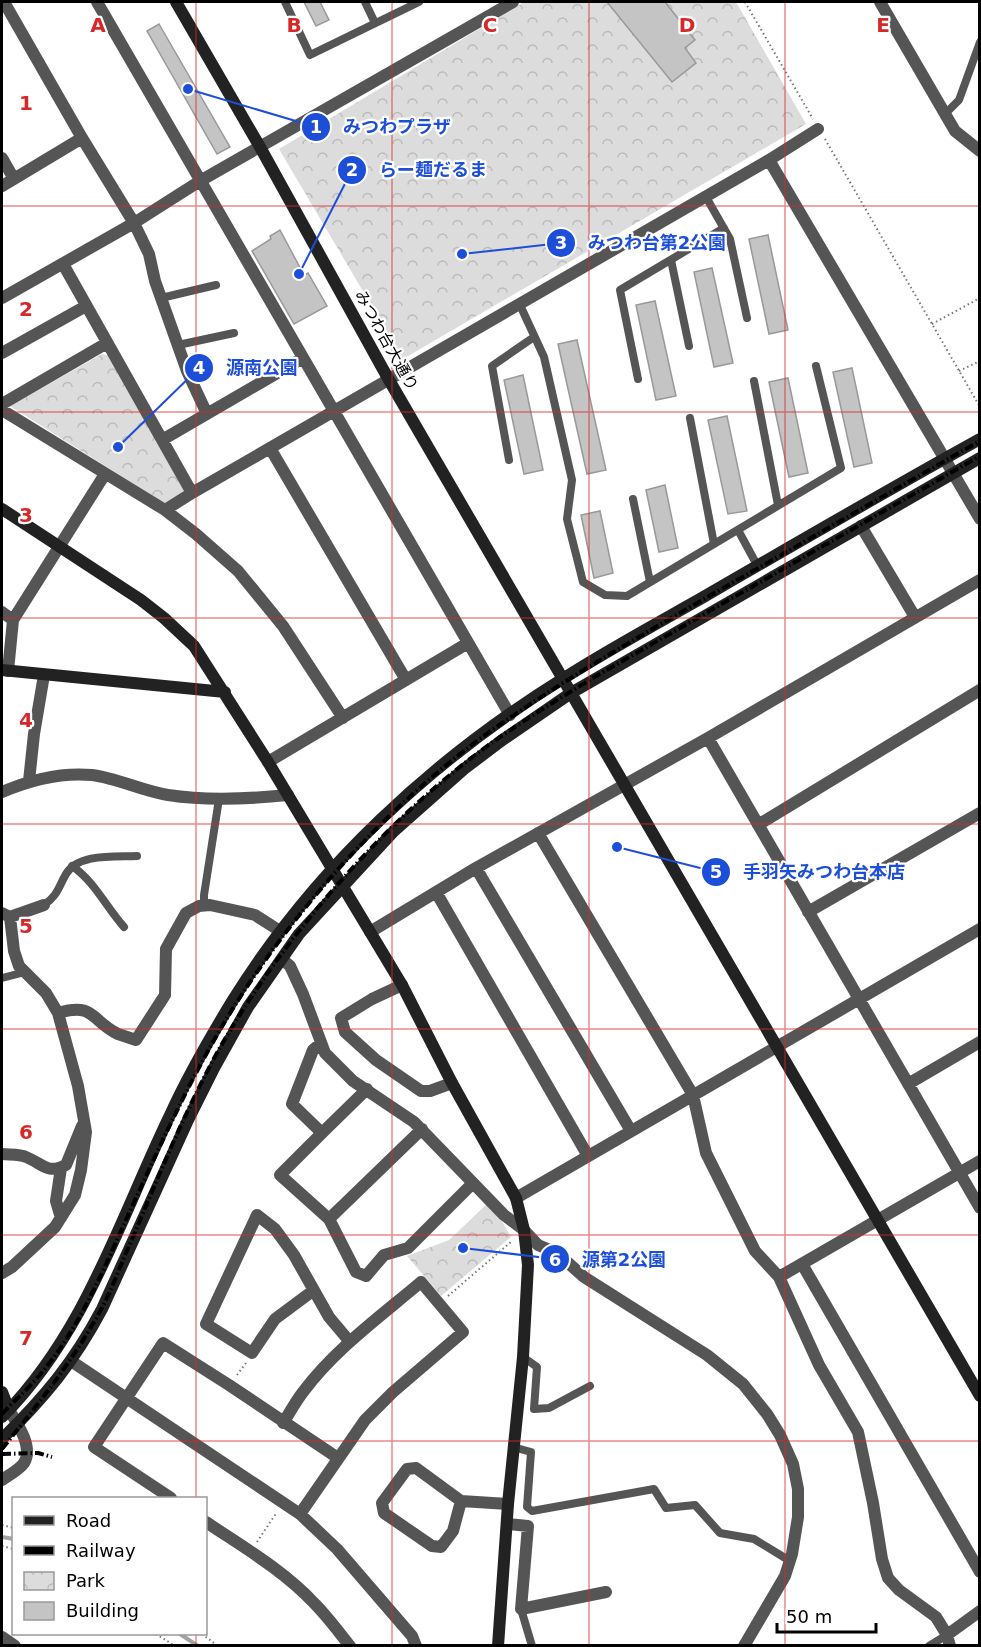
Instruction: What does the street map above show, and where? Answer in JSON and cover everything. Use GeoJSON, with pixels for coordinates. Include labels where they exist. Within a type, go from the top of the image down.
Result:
{"type":"FeatureCollection","features":[{"type":"Feature","properties":{"kind":"street"},"geometry":{"type":"LineString","coordinates":[[4,2],[134,223],[149,254],[161,298],[187,371],[207,414]]}},
{"type":"Feature","properties":{"kind":"street"},"geometry":{"type":"LineString","coordinates":[[97,2],[510,715]]}},
{"type":"Feature","properties":{"kind":"street","name":"みつわ台大通り"},"geometry":{"type":"LineString","coordinates":[[176,2],[260,147],[389,380],[980,1395]]}},
{"type":"Feature","properties":{"kind":"street"},"geometry":{"type":"LineString","coordinates":[[2,298],[134,223],[200,181],[513,2]]}},
{"type":"Feature","properties":{"kind":"street"},"geometry":{"type":"LineString","coordinates":[[880,2],[955,131],[980,151]]}},
{"type":"Feature","properties":{"kind":"street"},"geometry":{"type":"LineString","coordinates":[[165,510],[706,197],[819,129]]}},
{"type":"Feature","properties":{"kind":"street"},"geometry":{"type":"LineString","coordinates":[[2,186],[82,138]]}},
{"type":"Feature","properties":{"kind":"street"},"geometry":{"type":"LineString","coordinates":[[2,158],[14,179]]}},
{"type":"Feature","properties":{"kind":"street"},"geometry":{"type":"LineString","coordinates":[[769,160],[980,519]]}},
{"type":"Feature","properties":{"kind":"street"},"geometry":{"type":"LineString","coordinates":[[63,264],[192,493]]}},
{"type":"Feature","properties":{"kind":"street"},"geometry":{"type":"LineString","coordinates":[[2,352],[86,306]]}},
{"type":"Feature","properties":{"kind":"street"},"geometry":{"type":"LineString","coordinates":[[2,404],[107,343]]}},
{"type":"Feature","properties":{"kind":"street"},"geometry":{"type":"LineString","coordinates":[[162,440],[303,358]]}},
{"type":"Feature","properties":{"kind":"street"},"geometry":{"type":"LineString","coordinates":[[2,410],[165,510],[238,571],[283,626],[342,718]]}},
{"type":"Feature","properties":{"kind":"street"},"geometry":{"type":"LineString","coordinates":[[5,1414],[49,1362],[66,1337],[83,1306],[171,1113],[198,1059],[234,999],[280,931],[333,868],[380,819],[454,754],[563,678],[980,439]]}},
{"type":"Feature","properties":{"kind":"street"},"geometry":{"type":"LineString","coordinates":[[270,448],[406,680]]}},
{"type":"Feature","properties":{"kind":"street"},"geometry":{"type":"LineString","coordinates":[[2,1439],[54,1385],[87,1338],[188,1120],[248,1007],[299,934],[394,831],[434,794],[501,741],[571,693],[980,458]]}},
{"type":"Feature","properties":{"kind":"street"},"geometry":{"type":"LineString","coordinates":[[105,474],[13,620],[5,671],[225,692]]}},
{"type":"Feature","properties":{"kind":"street"},"geometry":{"type":"LineString","coordinates":[[2,509],[141,600],[194,646],[268,762],[402,985],[452,1083],[516,1198],[525,1235],[528,1265],[523,1357],[508,1504],[498,1646]]}},
{"type":"Feature","properties":{"kind":"street"},"geometry":{"type":"LineString","coordinates":[[861,526],[915,617]]}},
{"type":"Feature","properties":{"kind":"street"},"geometry":{"type":"LineString","coordinates":[[370,932],[476,868],[708,738],[980,580]]}},
{"type":"Feature","properties":{"kind":"street"},"geometry":{"type":"LineString","coordinates":[[2,612],[13,620]]}},
{"type":"Feature","properties":{"kind":"street"},"geometry":{"type":"LineString","coordinates":[[268,762],[468,644]]}},
{"type":"Feature","properties":{"kind":"street"},"geometry":{"type":"LineString","coordinates":[[29,781],[44,675]]}},
{"type":"Feature","properties":{"kind":"street"},"geometry":{"type":"LineString","coordinates":[[758,825],[980,690]]}},
{"type":"Feature","properties":{"kind":"street"},"geometry":{"type":"LineString","coordinates":[[708,738],[980,1208]]}},
{"type":"Feature","properties":{"kind":"street"},"geometry":{"type":"LineString","coordinates":[[2,792],[29,781],[92,775],[167,795],[219,799],[288,795]]}},
{"type":"Feature","properties":{"kind":"street"},"geometry":{"type":"LineString","coordinates":[[808,912],[980,813]]}},
{"type":"Feature","properties":{"kind":"street"},"geometry":{"type":"LineString","coordinates":[[538,833],[693,1095],[706,1152],[755,1251],[779,1277],[819,1365],[858,1432],[882,1559],[888,1578],[899,1590],[936,1617],[949,1640],[980,1611]]}},
{"type":"Feature","properties":{"kind":"street"},"geometry":{"type":"LineString","coordinates":[[476,868],[631,1131]]}},
{"type":"Feature","properties":{"kind":"street"},"geometry":{"type":"LineString","coordinates":[[436,892],[588,1156]]}},
{"type":"Feature","properties":{"kind":"street"},"geometry":{"type":"LineString","coordinates":[[58,1013],[75,1008],[90,1012],[117,1033],[136,1040],[165,995],[166,949],[186,913],[204,904],[255,915],[280,931]]}},
{"type":"Feature","properties":{"kind":"street"},"geometry":{"type":"LineString","coordinates":[[2,1273],[21,1259],[55,1227],[75,1195],[86,1132],[78,1086],[58,1013],[46,993],[19,966],[6,915],[44,905]]}},
{"type":"Feature","properties":{"kind":"street"},"geometry":{"type":"LineString","coordinates":[[516,1198],[980,929]]}},
{"type":"Feature","properties":{"kind":"street"},"geometry":{"type":"LineString","coordinates":[[282,959],[290,966],[325,1053],[353,1081],[422,1129],[525,1235],[538,1245],[557,1253],[584,1277],[707,1355],[728,1371],[750,1392],[780,1435],[796,1476],[798,1517],[790,1561],[780,1586],[744,1646]]}},
{"type":"Feature","properties":{"kind":"street"},"geometry":{"type":"LineString","coordinates":[[402,985],[372,999],[341,1018],[345,1032],[376,1060],[421,1091],[430,1091],[452,1083]]}},
{"type":"Feature","properties":{"kind":"street"},"geometry":{"type":"LineString","coordinates":[[908,1084],[980,1042]]}},
{"type":"Feature","properties":{"kind":"street"},"geometry":{"type":"LineString","coordinates":[[321,1043],[313,1050],[292,1104],[322,1133]]}},
{"type":"Feature","properties":{"kind":"street"},"geometry":{"type":"LineString","coordinates":[[367,1089],[280,1175],[329,1220],[356,1272],[366,1276],[384,1255],[408,1248],[473,1183]]}},
{"type":"Feature","properties":{"kind":"street"},"geometry":{"type":"LineString","coordinates":[[2,1154],[25,1157],[44,1168],[61,1168],[66,1165],[84,1122]]}},
{"type":"Feature","properties":{"kind":"street"},"geometry":{"type":"LineString","coordinates":[[329,1220],[422,1129]]}},
{"type":"Feature","properties":{"kind":"street"},"geometry":{"type":"LineString","coordinates":[[779,1277],[980,1161]]}},
{"type":"Feature","properties":{"kind":"street"},"geometry":{"type":"LineString","coordinates":[[61,1168],[56,1201],[61,1218]]}},
{"type":"Feature","properties":{"kind":"street"},"geometry":{"type":"LineString","coordinates":[[314,1290],[275,1319],[252,1353],[206,1324],[257,1215],[275,1229],[294,1255],[314,1290],[329,1317],[350,1342]]}},
{"type":"Feature","properties":{"kind":"street"},"geometry":{"type":"LineString","coordinates":[[802,1264],[980,1572]]}},
{"type":"Feature","properties":{"kind":"street"},"geometry":{"type":"LineString","coordinates":[[283,1423],[303,1392],[324,1368],[350,1342],[421,1282],[463,1332],[365,1420],[300,1515]]}},
{"type":"Feature","properties":{"kind":"street"},"geometry":{"type":"LineString","coordinates":[[169,1497],[94,1447],[163,1343],[338,1458]]}},
{"type":"Feature","properties":{"kind":"street"},"geometry":{"type":"LineString","coordinates":[[71,1361],[300,1515],[337,1549],[412,1636],[416,1646]]}},
{"type":"Feature","properties":{"kind":"street"},"geometry":{"type":"LineString","coordinates":[[2,1392],[5,1414],[17,1424],[26,1441],[27,1456],[20,1467],[2,1480]]}},
{"type":"Feature","properties":{"kind":"street"},"geometry":{"type":"LineString","coordinates":[[461,1501],[453,1531],[441,1547],[432,1546],[384,1513],[382,1503],[407,1469],[416,1468],[461,1501],[508,1504]]}},
{"type":"Feature","properties":{"kind":"street"},"geometry":{"type":"LineString","coordinates":[[207,1523],[273,1567],[314,1602],[350,1646]]}},
{"type":"Feature","properties":{"kind":"street"},"geometry":{"type":"LineString","coordinates":[[507,1524],[528,1526],[521,1609],[606,1592]]}},
{"type":"Feature","properties":{"kind":"street"},"geometry":{"type":"LineString","coordinates":[[2,1637],[15,1646]]}},
{"type":"Feature","properties":{"kind":"lane"},"geometry":{"type":"LineString","coordinates":[[285,2],[310,55],[420,2]]}},
{"type":"Feature","properties":{"kind":"lane"},"geometry":{"type":"LineString","coordinates":[[365,2],[375,23]]}},
{"type":"Feature","properties":{"kind":"lane"},"geometry":{"type":"LineString","coordinates":[[945,114],[959,100],[980,42]]}},
{"type":"Feature","properties":{"kind":"lane"},"geometry":{"type":"LineString","coordinates":[[706,197],[730,239],[747,318]]}},
{"type":"Feature","properties":{"kind":"lane"},"geometry":{"type":"LineString","coordinates":[[638,379],[620,290],[724,228]]}},
{"type":"Feature","properties":{"kind":"lane"},"geometry":{"type":"LineString","coordinates":[[671,260],[689,346]]}},
{"type":"Feature","properties":{"kind":"lane"},"geometry":{"type":"LineString","coordinates":[[161,298],[216,285]]}},
{"type":"Feature","properties":{"kind":"lane"},"geometry":{"type":"LineString","coordinates":[[519,305],[544,357],[572,480],[567,519],[583,582],[605,595],[627,596],[841,468],[816,366]]}},
{"type":"Feature","properties":{"kind":"lane"},"geometry":{"type":"LineString","coordinates":[[178,345],[234,333]]}},
{"type":"Feature","properties":{"kind":"lane"},"geometry":{"type":"LineString","coordinates":[[509,460],[492,366],[534,337]]}},
{"type":"Feature","properties":{"kind":"lane"},"geometry":{"type":"LineString","coordinates":[[754,381],[778,505]]}},
{"type":"Feature","properties":{"kind":"lane"},"geometry":{"type":"LineString","coordinates":[[690,418],[714,544]]}},
{"type":"Feature","properties":{"kind":"lane"},"geometry":{"type":"LineString","coordinates":[[633,499],[650,582]]}},
{"type":"Feature","properties":{"kind":"lane"},"geometry":{"type":"LineString","coordinates":[[738,530],[757,565]]}},
{"type":"Feature","properties":{"kind":"lane"},"geometry":{"type":"LineString","coordinates":[[204,904],[219,799]]}},
{"type":"Feature","properties":{"kind":"lane"},"geometry":{"type":"LineString","coordinates":[[44,905],[54,898],[66,873],[77,862],[137,856]]}},
{"type":"Feature","properties":{"kind":"lane"},"geometry":{"type":"LineString","coordinates":[[72,866],[84,875],[124,927]]}},
{"type":"Feature","properties":{"kind":"lane"},"geometry":{"type":"LineString","coordinates":[[2,978],[25,972]]}},
{"type":"Feature","properties":{"kind":"lane"},"geometry":{"type":"LineString","coordinates":[[523,1357],[537,1367],[534,1409],[549,1408],[590,1386]]}},
{"type":"Feature","properties":{"kind":"lane"},"geometry":{"type":"LineString","coordinates":[[513,1447],[531,1452],[527,1507],[531,1512],[654,1489],[666,1508],[695,1505],[720,1533],[754,1539],[790,1561]]}},
{"type":"Feature","properties":{"kind":"lane"},"geometry":{"type":"LineString","coordinates":[[521,1609],[532,1646]]}},
{"type":"Feature","properties":{"kind":"lane"},"geometry":{"type":"LineString","coordinates":[[929,1646],[949,1640]]}},
{"type":"Feature","properties":{"kind":"path"},"geometry":{"type":"LineString","coordinates":[[745,2],[980,407]]}},
{"type":"Feature","properties":{"kind":"path"},"geometry":{"type":"LineString","coordinates":[[932,325],[980,298]]}},
{"type":"Feature","properties":{"kind":"path"},"geometry":{"type":"LineString","coordinates":[[959,372],[980,361]]}},
{"type":"Feature","properties":{"kind":"path"},"geometry":{"type":"LineString","coordinates":[[439,1303],[513,1241],[525,1235]]}},
{"type":"Feature","properties":{"kind":"path"},"geometry":{"type":"LineString","coordinates":[[230,1385],[252,1353]]}},
{"type":"Feature","properties":{"kind":"path"},"geometry":{"type":"LineString","coordinates":[[250,1552],[283,1503]]}},
{"type":"Feature","properties":{"kind":"path"},"geometry":{"type":"LineString","coordinates":[[158,1635],[176,1646]]}},
{"type":"Feature","properties":{"kind":"path"},"geometry":{"type":"LineString","coordinates":[[204,1635],[218,1646]]}},
{"type":"Feature","properties":{"kind":"path"},"geometry":{"type":"LineString","coordinates":[[207,1646],[211,1640]]}},
{"type":"Feature","properties":{"kind":"green space"},"geometry":{"type":"Polygon","coordinates":[[[524,2],[736,2],[806,124],[403,359],[279,149],[524,2]]]}},
{"type":"Feature","properties":{"kind":"green space"},"geometry":{"type":"Polygon","coordinates":[[[102,354],[110,356],[185,488],[184,494],[167,505],[10,406],[102,354]]]}},
{"type":"Feature","properties":{"kind":"green space"},"geometry":{"type":"Polygon","coordinates":[[[488,1203],[499,1216],[511,1237],[441,1296],[407,1256],[449,1240],[488,1203]]]}},
{"type":"Feature","properties":{"kind":"building"},"geometry":{"type":"Polygon","coordinates":[[[304,2],[320,2],[329,20],[316,26],[304,2]]]}},
{"type":"Feature","properties":{"kind":"building"},"geometry":{"type":"Polygon","coordinates":[[[607,2],[665,2],[695,40],[685,48],[696,63],[672,82],[607,2]]]}},
{"type":"Feature","properties":{"kind":"building"},"geometry":{"type":"Polygon","coordinates":[[[159,24],[230,147],[217,154],[147,31],[159,24]]]}},
{"type":"Feature","properties":{"kind":"building"},"geometry":{"type":"Polygon","coordinates":[[[280,230],[304,275],[308,273],[327,306],[294,324],[252,251],[271,239],[270,236],[280,230]]]}},
{"type":"Feature","properties":{"kind":"building"},"geometry":{"type":"Polygon","coordinates":[[[768,235],[788,330],[769,334],[749,239],[768,235]]]}},
{"type":"Feature","properties":{"kind":"building"},"geometry":{"type":"Polygon","coordinates":[[[712,268],[733,363],[714,367],[694,272],[712,268]]]}},
{"type":"Feature","properties":{"kind":"building"},"geometry":{"type":"Polygon","coordinates":[[[655,301],[676,396],[656,400],[636,305],[655,301]]]}},
{"type":"Feature","properties":{"kind":"building"},"geometry":{"type":"Polygon","coordinates":[[[577,340],[606,470],[587,474],[558,344],[577,340]]]}},
{"type":"Feature","properties":{"kind":"building"},"geometry":{"type":"Polygon","coordinates":[[[852,368],[872,463],[854,467],[833,372],[852,368]]]}},
{"type":"Feature","properties":{"kind":"building"},"geometry":{"type":"Polygon","coordinates":[[[523,375],[543,470],[524,474],[504,380],[523,375]]]}},
{"type":"Feature","properties":{"kind":"building"},"geometry":{"type":"Polygon","coordinates":[[[788,378],[808,473],[789,477],[769,382],[788,378]]]}},
{"type":"Feature","properties":{"kind":"building"},"geometry":{"type":"Polygon","coordinates":[[[727,416],[747,511],[728,514],[708,420],[727,416]]]}},
{"type":"Feature","properties":{"kind":"building"},"geometry":{"type":"Polygon","coordinates":[[[665,485],[678,548],[659,552],[646,490],[665,485]]]}},
{"type":"Feature","properties":{"kind":"building"},"geometry":{"type":"Polygon","coordinates":[[[600,511],[613,573],[594,578],[581,515],[600,511]]]}},
{"type":"Feature","properties":{"kind":"waterway"},"geometry":{"type":"LineString","coordinates":[[2,1537],[12,1539]]}},
{"type":"Feature","properties":{"kind":"waterway"},"geometry":{"type":"LineString","coordinates":[[182,1635],[198,1646]]}},
{"type":"Feature","properties":{"kind":"railway"},"geometry":{"type":"LineString","coordinates":[[2,1414],[52,1360],[78,1320],[188,1088],[238,1000],[281,938],[308,905],[396,809],[461,753],[553,689],[980,441]]}},
{"type":"Feature","properties":{"kind":"railway"},"geometry":{"type":"LineString","coordinates":[[2,1449],[57,1378],[94,1322],[109,1294],[194,1097],[245,1007],[307,921],[380,839],[459,768],[536,713],[598,675],[980,456]]}},
{"type":"Feature","properties":{"kind":"railway"},"geometry":{"type":"LineString","coordinates":[[2,1454],[38,1453],[52,1457]]}},
{"type":"Feature","properties":{"kind":"place","name":"みつわプラザ"},"geometry":{"type":"Point","coordinates":[188,89]}},
{"type":"Feature","properties":{"kind":"place","name":"みつわ台第2公園"},"geometry":{"type":"Point","coordinates":[462,254]}},
{"type":"Feature","properties":{"kind":"place","name":"らー麺だるま"},"geometry":{"type":"Point","coordinates":[299,274]}},
{"type":"Feature","properties":{"kind":"place","name":"源南公園"},"geometry":{"type":"Point","coordinates":[118,447]}},
{"type":"Feature","properties":{"kind":"place","name":"手羽矢みつわ台本店"},"geometry":{"type":"Point","coordinates":[617,847]}},
{"type":"Feature","properties":{"kind":"place","name":"源第2公園"},"geometry":{"type":"Point","coordinates":[463,1248]}}]}
